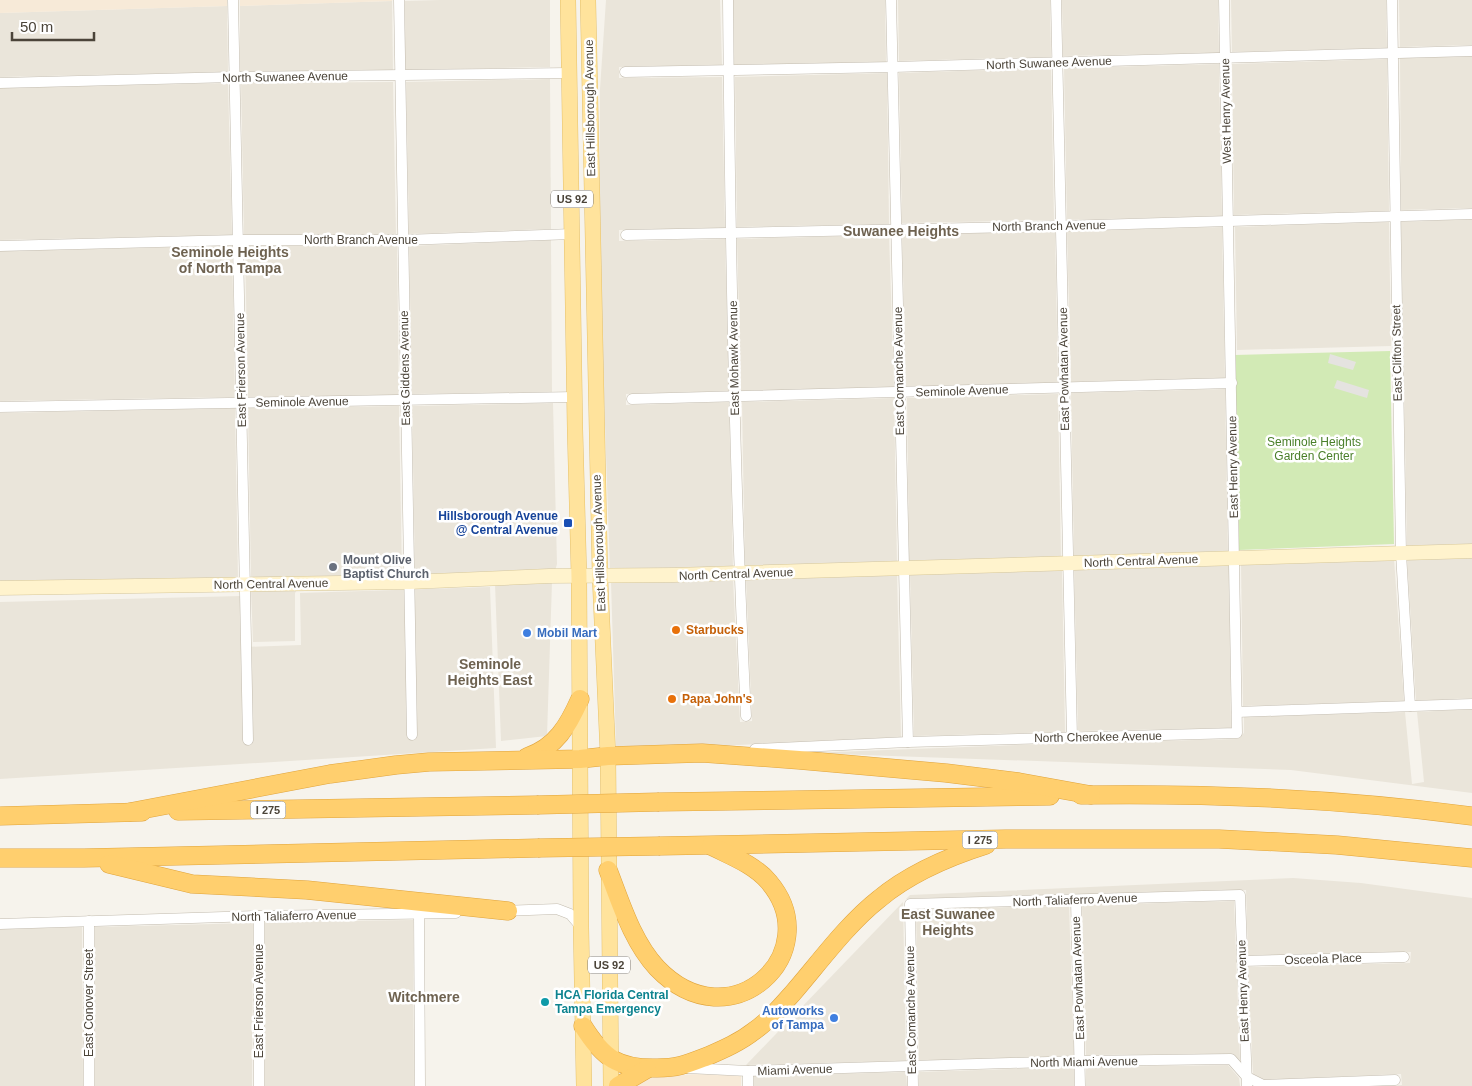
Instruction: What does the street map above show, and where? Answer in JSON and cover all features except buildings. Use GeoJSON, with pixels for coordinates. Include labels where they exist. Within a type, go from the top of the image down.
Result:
{"type":"FeatureCollection","features":[{"type":"Feature","properties":{"kind":"highway"},"geometry":{"type":"LineString","coordinates":[[520,760],[534,755],[556,741],[569,724],[580,699]]}},
{"type":"Feature","properties":{"kind":"highway"},"geometry":{"type":"LineString","coordinates":[[130,812],[363,769],[429,762],[580,759],[608,756],[702,753],[946,773],[1019,782],[1091,795]]}},
{"type":"Feature","properties":{"kind":"highway","name":"I 275"},"geometry":{"type":"LineString","coordinates":[[0,816],[1091,795],[1279,798],[1395,807],[1472,816]]}},
{"type":"Feature","properties":{"kind":"highway"},"geometry":{"type":"LineString","coordinates":[[583,1026],[598,1048],[610,1059],[622,1064],[647,1068],[677,1068],[723,1050],[755,1031],[771,1017],[849,929],[877,900],[891,889],[920,871],[953,856],[1006,839]]}},
{"type":"Feature","properties":{"kind":"highway","name":"I 275"},"geometry":{"type":"LineString","coordinates":[[0,858],[84,858],[1006,839],[1218,839],[1278,841],[1472,858]]}},
{"type":"Feature","properties":{"kind":"highway"},"geometry":{"type":"LineString","coordinates":[[608,870],[638,942],[657,968],[689,991],[713,997],[732,996],[748,990],[759,983],[778,962],[786,940],[786,916],[778,894],[762,875],[709,845]]}},
{"type":"Feature","properties":{"kind":"highway"},"geometry":{"type":"LineString","coordinates":[[84,858],[192,884],[307,890],[508,911]]}},
{"type":"Feature","properties":{"kind":"highway"},"geometry":{"type":"LineString","coordinates":[[618,1086],[647,1068]]}},
{"type":"Feature","properties":{"kind":"main road","name":"East Hillsborough Avenue"},"geometry":{"type":"LineString","coordinates":[[568,0],[574,397],[579,577],[584,1086]]}},
{"type":"Feature","properties":{"kind":"main road","name":"East Hillsborough Avenue"},"geometry":{"type":"LineString","coordinates":[[588,0],[600,576],[608,756],[611,1086]]}},
{"type":"Feature","properties":{"kind":"street","name":"East Frierson Avenue"},"geometry":{"type":"LineString","coordinates":[[233,0],[248,740]]}},
{"type":"Feature","properties":{"kind":"street","name":"East Giddens Avenue"},"geometry":{"type":"LineString","coordinates":[[399,0],[412,735]]}},
{"type":"Feature","properties":{"kind":"street","name":"East Mohawk Avenue"},"geometry":{"type":"LineString","coordinates":[[728,0],[739,574],[746,716]]}},
{"type":"Feature","properties":{"kind":"street","name":"East Comanche Avenue"},"geometry":{"type":"LineString","coordinates":[[891,0],[908,742]]}},
{"type":"Feature","properties":{"kind":"street","name":"East Powhatan Avenue"},"geometry":{"type":"LineString","coordinates":[[1056,0],[1072,737]]}},
{"type":"Feature","properties":{"kind":"street","name":"West Henry Avenue"},"geometry":{"type":"LineString","coordinates":[[1224,0],[1228,221]]}},
{"type":"Feature","properties":{"kind":"street","name":"East Clifton Street"},"geometry":{"type":"LineString","coordinates":[[1392,0],[1400,553],[1410,706]]}},
{"type":"Feature","properties":{"kind":"street","name":"North Suwanee Avenue"},"geometry":{"type":"LineString","coordinates":[[625,72],[893,67],[1472,50]]}},
{"type":"Feature","properties":{"kind":"street","name":"North Suwanee Avenue"},"geometry":{"type":"LineString","coordinates":[[0,83],[234,77],[569,73]]}},
{"type":"Feature","properties":{"kind":"street","name":"North Branch Avenue"},"geometry":{"type":"LineString","coordinates":[[626,235],[1061,226],[1472,214]]}},
{"type":"Feature","properties":{"kind":"street","name":"East Henry Avenue"},"geometry":{"type":"LineString","coordinates":[[1228,221],[1237,712]]}},
{"type":"Feature","properties":{"kind":"street","name":"North Branch Avenue"},"geometry":{"type":"LineString","coordinates":[[0,246],[238,240],[403,240],[573,234]]}},
{"type":"Feature","properties":{"kind":"street","name":"Seminole Avenue"},"geometry":{"type":"LineString","coordinates":[[632,399],[1232,383]]}},
{"type":"Feature","properties":{"kind":"street","name":"Seminole Avenue"},"geometry":{"type":"LineString","coordinates":[[0,407],[574,397]]}},
{"type":"Feature","properties":{"kind":"street","name":"North Central Avenue"},"geometry":{"type":"LineString","coordinates":[[0,588],[409,582],[739,574],[1472,551]]}},
{"type":"Feature","properties":{"kind":"street"},"geometry":{"type":"LineString","coordinates":[[1237,712],[1472,704]]}},
{"type":"Feature","properties":{"kind":"street","name":"North Cherokee Avenue"},"geometry":{"type":"LineString","coordinates":[[702,753],[908,742],[1237,734],[1237,712]]}},
{"type":"Feature","properties":{"kind":"street","name":"East Henry Avenue"},"geometry":{"type":"LineString","coordinates":[[1240,895],[1247,1082]]}},
{"type":"Feature","properties":{"kind":"street","name":"North Taliaferro Avenue"},"geometry":{"type":"LineString","coordinates":[[910,904],[1240,895]]}},
{"type":"Feature","properties":{"kind":"street","name":"East Powhatan Avenue"},"geometry":{"type":"LineString","coordinates":[[1076,900],[1080,1086]]}},
{"type":"Feature","properties":{"kind":"street","name":"East Comanche Avenue"},"geometry":{"type":"LineString","coordinates":[[910,904],[913,1086]]}},
{"type":"Feature","properties":{"kind":"street","name":"North Taliaferro Avenue"},"geometry":{"type":"LineString","coordinates":[[0,924],[89,920],[419,914],[557,909],[570,914],[581,927]]}},
{"type":"Feature","properties":{"kind":"street"},"geometry":{"type":"LineString","coordinates":[[419,914],[420,1086]]}},
{"type":"Feature","properties":{"kind":"street","name":"East Frierson Avenue"},"geometry":{"type":"LineString","coordinates":[[259,916],[259,1086]]}},
{"type":"Feature","properties":{"kind":"street","name":"East Conover Street"},"geometry":{"type":"LineString","coordinates":[[89,920],[89,1086]]}},
{"type":"Feature","properties":{"kind":"street","name":"Osceola Place"},"geometry":{"type":"LineString","coordinates":[[1242,962],[1404,957]]}},
{"type":"Feature","properties":{"kind":"street","name":"North Miami Avenue"},"geometry":{"type":"LineString","coordinates":[[912,1067],[1080,1061],[1231,1059],[1247,1082]]}},
{"type":"Feature","properties":{"kind":"street","name":"Miami Avenue"},"geometry":{"type":"LineString","coordinates":[[677,1068],[748,1071],[912,1067]]}},
{"type":"Feature","properties":{"kind":"street"},"geometry":{"type":"LineString","coordinates":[[748,1071],[748,1086]]}},
{"type":"Feature","properties":{"kind":"street"},"geometry":{"type":"LineString","coordinates":[[1247,1082],[1263,1085],[1395,1080]]}},
{"type":"Feature","properties":{"kind":"shaded area"},"geometry":{"type":"Polygon","coordinates":[[[0,0],[227,0],[227,6],[0,13],[0,0]]]}},
{"type":"Feature","properties":{"kind":"shaded area"},"geometry":{"type":"Polygon","coordinates":[[[240,0],[392,0],[392,1],[240,6],[240,0]]]}},
{"type":"Feature","properties":{"kind":"shaded area"},"geometry":{"type":"Polygon","coordinates":[[[550,0],[550,67],[405,70],[405,1],[550,0]]]}},
{"type":"Feature","properties":{"kind":"shaded area"},"geometry":{"type":"Polygon","coordinates":[[[606,0],[720,0],[722,65],[619,67],[619,78],[722,77],[725,228],[619,230],[619,241],[725,239],[729,391],[626,394],[626,405],[729,402],[733,568],[610,571],[599,249],[600,89],[606,0]]]}},
{"type":"Feature","properties":{"kind":"shaded area"},"geometry":{"type":"Polygon","coordinates":[[[733,0],[885,0],[886,62],[734,65],[733,0]]]}},
{"type":"Feature","properties":{"kind":"shaded area"},"geometry":{"type":"Polygon","coordinates":[[[898,0],[1050,0],[1051,57],[899,61],[898,0]]]}},
{"type":"Feature","properties":{"kind":"shaded area"},"geometry":{"type":"Polygon","coordinates":[[[1062,0],[1218,0],[1219,53],[1063,56],[1062,0]]]}},
{"type":"Feature","properties":{"kind":"shaded area"},"geometry":{"type":"Polygon","coordinates":[[[1231,0],[1386,0],[1387,48],[1232,52],[1231,0]]]}},
{"type":"Feature","properties":{"kind":"shaded area"},"geometry":{"type":"Polygon","coordinates":[[[1399,0],[1472,0],[1472,45],[1400,47],[1399,0]]]}},
{"type":"Feature","properties":{"kind":"shaded area"},"geometry":{"type":"Polygon","coordinates":[[[392,1],[393,71],[240,72],[240,6],[392,1]]]}},
{"type":"Feature","properties":{"kind":"shaded area"},"geometry":{"type":"Polygon","coordinates":[[[227,6],[228,72],[0,77],[0,13],[227,6]]]}},
{"type":"Feature","properties":{"kind":"shaded area"},"geometry":{"type":"Polygon","coordinates":[[[1472,56],[1472,208],[1401,210],[1400,58],[1472,56]]]}},
{"type":"Feature","properties":{"kind":"shaded area"},"geometry":{"type":"Polygon","coordinates":[[[1387,59],[1389,211],[1234,215],[1232,64],[1387,59]]]}},
{"type":"Feature","properties":{"kind":"shaded area"},"geometry":{"type":"Polygon","coordinates":[[[1219,64],[1222,216],[1067,220],[1064,68],[1219,64]]]}},
{"type":"Feature","properties":{"kind":"shaded area"},"geometry":{"type":"Polygon","coordinates":[[[1051,68],[1054,220],[902,223],[899,73],[1051,68]]]}},
{"type":"Feature","properties":{"kind":"shaded area"},"geometry":{"type":"Polygon","coordinates":[[[887,73],[889,224],[737,227],[735,77],[887,73]]]}},
{"type":"Feature","properties":{"kind":"shaded area"},"geometry":{"type":"Polygon","coordinates":[[[550,79],[551,229],[409,234],[406,82],[550,79]]]}},
{"type":"Feature","properties":{"kind":"shaded area"},"geometry":{"type":"Polygon","coordinates":[[[393,82],[396,235],[244,235],[241,83],[393,82]]]}},
{"type":"Feature","properties":{"kind":"shaded area"},"geometry":{"type":"Polygon","coordinates":[[[228,83],[232,235],[0,240],[0,88],[228,83]]]}},
{"type":"Feature","properties":{"kind":"shaded area"},"geometry":{"type":"Polygon","coordinates":[[[1472,219],[1472,546],[1407,548],[1401,222],[1472,219]]]}},
{"type":"Feature","properties":{"kind":"shaded area"},"geometry":{"type":"Polygon","coordinates":[[[1389,222],[1391,346],[1237,350],[1235,227],[1389,222]]]}},
{"type":"Feature","properties":{"kind":"shaded area"},"geometry":{"type":"Polygon","coordinates":[[[1222,227],[1225,378],[1071,382],[1067,231],[1222,227]]]}},
{"type":"Feature","properties":{"kind":"shaded area"},"geometry":{"type":"Polygon","coordinates":[[[1055,231],[1058,383],[906,387],[902,235],[1055,231]]]}},
{"type":"Feature","properties":{"kind":"shaded area"},"geometry":{"type":"Polygon","coordinates":[[[889,235],[894,387],[741,391],[737,239],[889,235]]]}},
{"type":"Feature","properties":{"kind":"shaded area"},"geometry":{"type":"Polygon","coordinates":[[[551,240],[552,392],[412,394],[409,246],[551,240]]]}},
{"type":"Feature","properties":{"kind":"shaded area"},"geometry":{"type":"Polygon","coordinates":[[[232,246],[235,397],[0,401],[0,251],[232,246]]]}},
{"type":"Feature","properties":{"kind":"shaded area"},"geometry":{"type":"Polygon","coordinates":[[[245,246],[397,246],[399,395],[248,397],[245,246]]]}},
{"type":"Feature","properties":{"kind":"shaded area"},"geometry":{"type":"Polygon","coordinates":[[[1330,354],[1356,362],[1353,370],[1328,363],[1330,354]]]}},
{"type":"Feature","properties":{"kind":"shaded area"},"geometry":{"type":"Polygon","coordinates":[[[1337,380],[1369,390],[1367,398],[1334,388],[1337,380]]]}},
{"type":"Feature","properties":{"kind":"shaded area"},"geometry":{"type":"Polygon","coordinates":[[[1225,389],[1228,553],[1074,557],[1071,393],[1225,389]]]}},
{"type":"Feature","properties":{"kind":"shaded area"},"geometry":{"type":"Polygon","coordinates":[[[1058,394],[1061,558],[909,563],[907,398],[1058,394]]]}},
{"type":"Feature","properties":{"kind":"shaded area"},"geometry":{"type":"Polygon","coordinates":[[[894,398],[897,563],[745,568],[742,402],[894,398]]]}},
{"type":"Feature","properties":{"kind":"shaded area"},"geometry":{"type":"Polygon","coordinates":[[[553,403],[557,564],[555,571],[415,577],[412,406],[553,403]]]}},
{"type":"Feature","properties":{"kind":"shaded area"},"geometry":{"type":"Polygon","coordinates":[[[399,406],[402,577],[251,579],[248,408],[399,406]]]}},
{"type":"Feature","properties":{"kind":"shaded area"},"geometry":{"type":"Polygon","coordinates":[[[235,408],[238,579],[0,583],[0,413],[235,408]]]}},
{"type":"Feature","properties":{"kind":"shaded area"},"geometry":{"type":"Polygon","coordinates":[[[1472,557],[1472,698],[1416,701],[1407,559],[1472,557]]]}},
{"type":"Feature","properties":{"kind":"shaded area"},"geometry":{"type":"Polygon","coordinates":[[[1394,559],[1404,701],[1243,706],[1241,564],[1394,559]]]}},
{"type":"Feature","properties":{"kind":"shaded area"},"geometry":{"type":"Polygon","coordinates":[[[1229,564],[1231,728],[1078,731],[1074,569],[1229,564]]]}},
{"type":"Feature","properties":{"kind":"shaded area"},"geometry":{"type":"Polygon","coordinates":[[[1062,569],[1065,732],[914,736],[910,574],[1062,569]]]}},
{"type":"Feature","properties":{"kind":"shaded area"},"geometry":{"type":"Polygon","coordinates":[[[897,575],[901,737],[678,748],[616,746],[611,582],[733,579],[740,722],[752,721],[746,579],[897,575]]]}},
{"type":"Feature","properties":{"kind":"shaded area"},"geometry":{"type":"Polygon","coordinates":[[[552,582],[547,736],[501,741],[495,584],[552,582]]]}},
{"type":"Feature","properties":{"kind":"shaded area"},"geometry":{"type":"Polygon","coordinates":[[[490,587],[496,748],[0,779],[0,602],[241,596],[244,647],[301,645],[300,593],[490,587]]]}},
{"type":"Feature","properties":{"kind":"shaded area"},"geometry":{"type":"Polygon","coordinates":[[[251,590],[297,590],[295,593],[295,641],[253,642],[251,590]]]}},
{"type":"Feature","properties":{"kind":"shaded area"},"geometry":{"type":"Polygon","coordinates":[[[1472,709],[1472,793],[1291,770],[808,753],[1237,739],[1244,733],[1244,717],[1405,712],[1412,784],[1424,782],[1417,712],[1472,709]]]}},
{"type":"Feature","properties":{"kind":"shaded area"},"geometry":{"type":"Polygon","coordinates":[[[1293,878],[1361,883],[1472,898],[1472,1086],[1389,1086],[1402,1085],[1401,1074],[1264,1080],[1253,1074],[1248,967],[1410,963],[1411,952],[1248,956],[1246,890],[906,899],[910,895],[1293,878]]]}},
{"type":"Feature","properties":{"kind":"shaded area"},"geometry":{"type":"Polygon","coordinates":[[[1234,901],[1240,1060],[1231,1054],[1086,1055],[1082,905],[1234,901]]]}},
{"type":"Feature","properties":{"kind":"shaded area"},"geometry":{"type":"Polygon","coordinates":[[[903,902],[906,1061],[746,1065],[903,902]]]}},
{"type":"Feature","properties":{"kind":"shaded area"},"geometry":{"type":"Polygon","coordinates":[[[1069,905],[1074,1056],[919,1061],[916,910],[1069,905]]]}},
{"type":"Feature","properties":{"kind":"shaded area"},"geometry":{"type":"Polygon","coordinates":[[[413,920],[414,1086],[265,1086],[265,922],[413,920]]]}},
{"type":"Feature","properties":{"kind":"shaded area"},"geometry":{"type":"Polygon","coordinates":[[[253,923],[252,1086],[95,1086],[95,927],[253,923]]]}},
{"type":"Feature","properties":{"kind":"shaded area"},"geometry":{"type":"Polygon","coordinates":[[[82,927],[83,1086],[0,1086],[0,929],[82,927]]]}},
{"type":"Feature","properties":{"kind":"shaded area"},"geometry":{"type":"Polygon","coordinates":[[[1228,1065],[1239,1078],[1240,1086],[1086,1086],[1086,1067],[1228,1065]]]}},
{"type":"Feature","properties":{"kind":"shaded area"},"geometry":{"type":"Polygon","coordinates":[[[1074,1067],[1074,1086],[919,1086],[919,1072],[1074,1067]]]}},
{"type":"Feature","properties":{"kind":"shaded area"},"geometry":{"type":"Polygon","coordinates":[[[906,1072],[907,1086],[754,1086],[754,1076],[906,1072]]]}},
{"type":"Feature","properties":{"kind":"shaded area"},"geometry":{"type":"Polygon","coordinates":[[[696,1074],[741,1076],[741,1086],[628,1086],[641,1079],[696,1074]]]}},
{"type":"Feature","properties":{"kind":"green space","name":"Seminole Heights Garden Center"},"geometry":{"type":"Polygon","coordinates":[[[1390,351],[1394,544],[1239,550],[1235,355],[1390,351]]]}},
{"type":"Feature","properties":{"kind":"place","name":"Hillsborough Avenue @ Central Avenue"},"geometry":{"type":"Point","coordinates":[568,523]}},
{"type":"Feature","properties":{"kind":"place","name":"Mount Olive Baptist Church"},"geometry":{"type":"Point","coordinates":[333,567]}},
{"type":"Feature","properties":{"kind":"place","name":"Starbucks"},"geometry":{"type":"Point","coordinates":[676,630]}},
{"type":"Feature","properties":{"kind":"place","name":"Mobil Mart"},"geometry":{"type":"Point","coordinates":[527,633]}},
{"type":"Feature","properties":{"kind":"place","name":"Papa John's"},"geometry":{"type":"Point","coordinates":[672,699]}},
{"type":"Feature","properties":{"kind":"place","name":"HCA Florida Central Tampa Emergency"},"geometry":{"type":"Point","coordinates":[545,1002]}},
{"type":"Feature","properties":{"kind":"place","name":"Autoworks of Tampa"},"geometry":{"type":"Point","coordinates":[834,1018]}},
{"type":"Feature","properties":{"kind":"district","name":"Suwanee Heights"},"geometry":{"type":"Point","coordinates":[901,231]}},
{"type":"Feature","properties":{"kind":"district","name":"Seminole Heights of North Tampa"},"geometry":{"type":"Point","coordinates":[230,260]}},
{"type":"Feature","properties":{"kind":"district","name":"Seminole Heights East"},"geometry":{"type":"Point","coordinates":[490,672]}},
{"type":"Feature","properties":{"kind":"district","name":"East Suwanee Heights"},"geometry":{"type":"Point","coordinates":[948,922]}},
{"type":"Feature","properties":{"kind":"district","name":"Witchmere"},"geometry":{"type":"Point","coordinates":[424,997]}}]}
